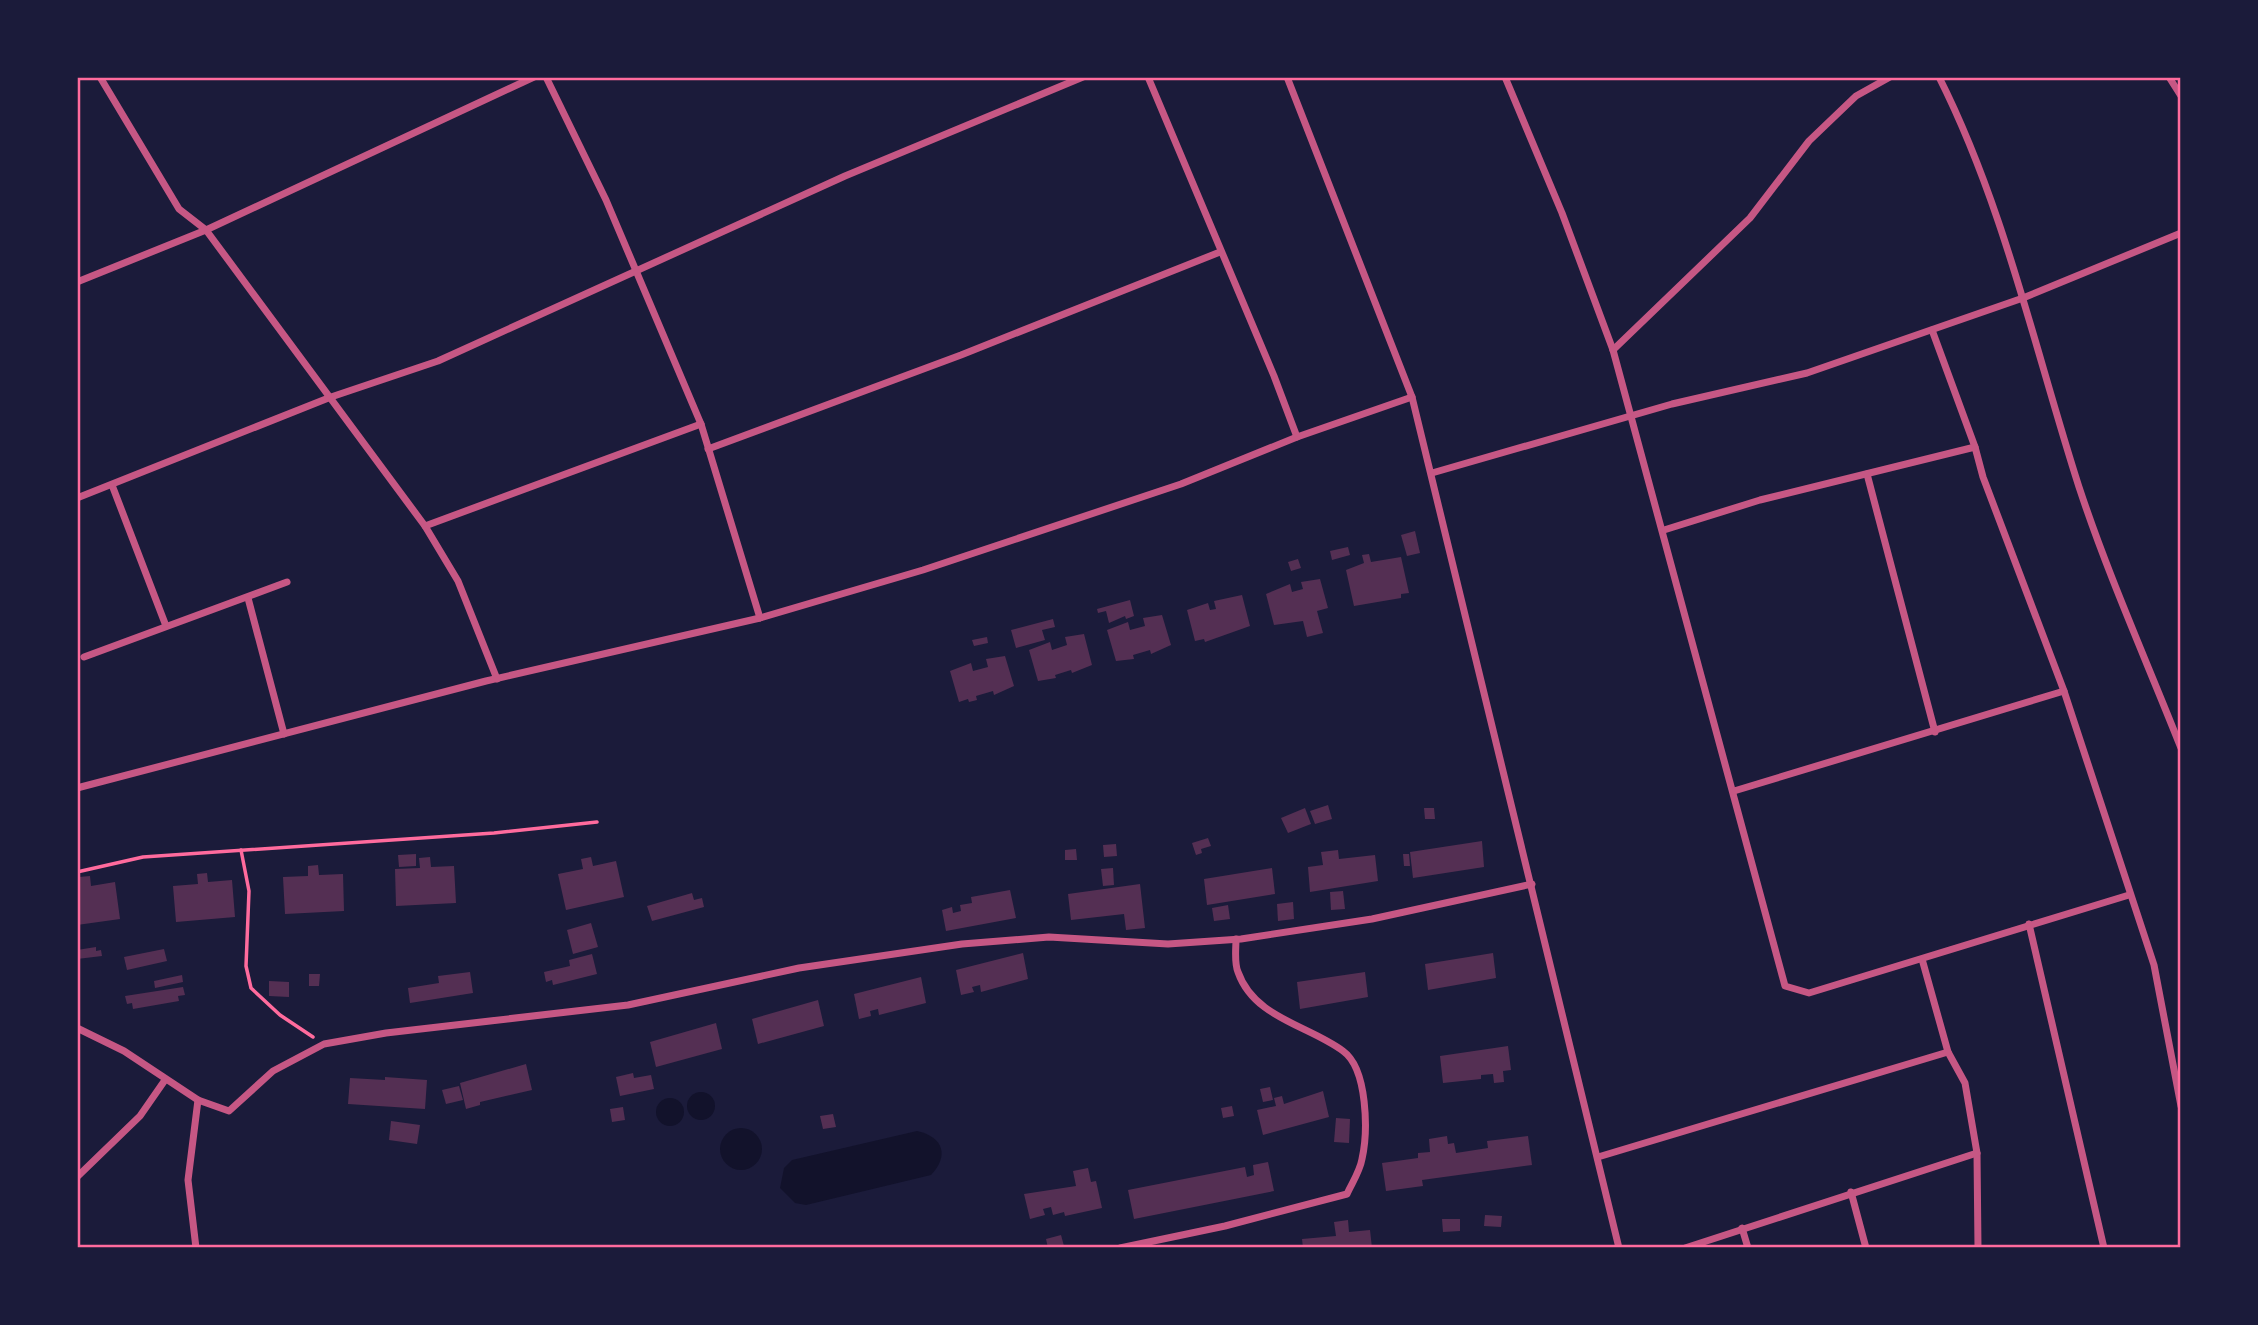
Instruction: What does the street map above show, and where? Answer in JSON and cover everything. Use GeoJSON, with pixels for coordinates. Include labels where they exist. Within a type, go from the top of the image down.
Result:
{"type":"FeatureCollection","features":[{"type":"Feature","properties":{"kind":"street"},"geometry":{"type":"LineString","coordinates":[[100,77],[179,209],[206,230],[425,526],[458,581],[497,679]]}},
{"type":"Feature","properties":{"kind":"street"},"geometry":{"type":"LineString","coordinates":[[77,282],[206,230],[534,77]]}},
{"type":"Feature","properties":{"kind":"street"},"geometry":{"type":"LineString","coordinates":[[546,77],[606,200],[701,424],[760,618]]}},
{"type":"Feature","properties":{"kind":"street"},"geometry":{"type":"LineString","coordinates":[[77,498],[331,397],[438,361],[845,176],[1083,77]]}},
{"type":"Feature","properties":{"kind":"street"},"geometry":{"type":"LineString","coordinates":[[1148,77],[1297,436]]}},
{"type":"Feature","properties":{"kind":"street"},"geometry":{"type":"LineString","coordinates":[[1287,77],[1412,397],[1619,1248]]}},
{"type":"Feature","properties":{"kind":"street"},"geometry":{"type":"LineString","coordinates":[[1505,77],[1562,213],[1613,350],[1629,417],[1664,530],[1785,986],[1810,993],[2129,895]]}},
{"type":"Feature","properties":{"kind":"street"},"geometry":{"type":"LineString","coordinates":[[1613,350],[1750,218],[1810,141],[1856,96],[1890,77]]}},
{"type":"Feature","properties":{"kind":"street"},"geometry":{"type":"LineString","coordinates":[[1939,77],[1966,130],[2023,298],[2080,489],[2181,748]]}},
{"type":"Feature","properties":{"kind":"street"},"geometry":{"type":"LineString","coordinates":[[2169,77],[2181,96]]}},
{"type":"Feature","properties":{"kind":"street"},"geometry":{"type":"LineString","coordinates":[[1432,473],[1629,417],[1807,373],[2023,298],[2181,233]]}},
{"type":"Feature","properties":{"kind":"street"},"geometry":{"type":"LineString","coordinates":[[708,449],[961,355],[1220,252]]}},
{"type":"Feature","properties":{"kind":"street"},"geometry":{"type":"LineString","coordinates":[[1932,330],[1975,447],[1983,477],[2064,691],[2154,965],[2181,1106]]}},
{"type":"Feature","properties":{"kind":"street"},"geometry":{"type":"LineString","coordinates":[[77,788],[497,679],[760,618],[923,570],[1181,484],[1297,436],[1412,397]]}},
{"type":"Feature","properties":{"kind":"street"},"geometry":{"type":"LineString","coordinates":[[425,526],[701,424]]}},
{"type":"Feature","properties":{"kind":"street"},"geometry":{"type":"LineString","coordinates":[[1664,530],[1760,500],[1975,447]]}},
{"type":"Feature","properties":{"kind":"street"},"geometry":{"type":"LineString","coordinates":[[1867,474],[1935,732]]}},
{"type":"Feature","properties":{"kind":"street"},"geometry":{"type":"LineString","coordinates":[[112,485],[166,626]]}},
{"type":"Feature","properties":{"kind":"street"},"geometry":{"type":"LineString","coordinates":[[84,657],[287,582]]}},
{"type":"Feature","properties":{"kind":"street"},"geometry":{"type":"LineString","coordinates":[[248,598],[284,734]]}},
{"type":"Feature","properties":{"kind":"street"},"geometry":{"type":"LineString","coordinates":[[1734,791],[2064,691]]}},
{"type":"Feature","properties":{"kind":"street"},"geometry":{"type":"LineString","coordinates":[[77,1028],[124,1051],[198,1100],[229,1111],[273,1071],[324,1044],[386,1033],[628,1005],[799,968],[962,944],[1049,937],[1168,944],[1236,939],[1372,919],[1532,884]]}},
{"type":"Feature","properties":{"kind":"street"},"geometry":{"type":"LineString","coordinates":[[2029,924],[2104,1248]]}},
{"type":"Feature","properties":{"kind":"street"},"geometry":{"type":"LineString","coordinates":[[1120,1248],[1225,1226],[1347,1194],[1362,1162],[1365,1110],[1361,1083],[1346,1053],[1306,1029],[1270,1014],[1249,991],[1237,971],[1236,939]]}},
{"type":"Feature","properties":{"kind":"street"},"geometry":{"type":"LineString","coordinates":[[1922,959],[1948,1052],[1965,1083],[1977,1153],[1978,1248]]}},
{"type":"Feature","properties":{"kind":"street"},"geometry":{"type":"LineString","coordinates":[[1598,1157],[1948,1052]]}},
{"type":"Feature","properties":{"kind":"street"},"geometry":{"type":"LineString","coordinates":[[77,1177],[140,1116],[165,1080]]}},
{"type":"Feature","properties":{"kind":"street"},"geometry":{"type":"LineString","coordinates":[[196,1248],[188,1180],[198,1100]]}},
{"type":"Feature","properties":{"kind":"street"},"geometry":{"type":"LineString","coordinates":[[1685,1248],[1977,1153]]}},
{"type":"Feature","properties":{"kind":"street"},"geometry":{"type":"LineString","coordinates":[[1851,1192],[1866,1248]]}},
{"type":"Feature","properties":{"kind":"street"},"geometry":{"type":"LineString","coordinates":[[1742,1228],[1748,1248]]}},
{"type":"Feature","properties":{"kind":"path"},"geometry":{"type":"LineString","coordinates":[[77,872],[143,857],[494,833],[597,822]]}},
{"type":"Feature","properties":{"kind":"path"},"geometry":{"type":"LineString","coordinates":[[241,850],[249,891],[246,966],[251,988],[281,1015],[324,1044]]}},
{"type":"Feature","properties":{"kind":"shaded area"},"geometry":{"type":"Polygon","coordinates":[[[701,1092],[711,1096],[715,1106],[711,1116],[701,1120],[691,1116],[687,1106],[691,1096],[701,1092]]]}},
{"type":"Feature","properties":{"kind":"shaded area"},"geometry":{"type":"Polygon","coordinates":[[[670,1098],[680,1102],[684,1112],[680,1122],[670,1126],[660,1122],[656,1112],[660,1102],[670,1098]]]}},
{"type":"Feature","properties":{"kind":"shaded area"},"geometry":{"type":"Polygon","coordinates":[[[741,1128],[756,1134],[762,1149],[756,1164],[741,1170],[726,1164],[720,1149],[726,1134],[741,1128]]]}},
{"type":"Feature","properties":{"kind":"shaded area"},"geometry":{"type":"Polygon","coordinates":[[[917,1131],[933,1138],[941,1148],[940,1161],[931,1175],[806,1205],[795,1203],[780,1188],[784,1168],[792,1160],[917,1131]]]}},
{"type":"Feature","properties":{"kind":"building"},"geometry":{"type":"Polygon","coordinates":[[[1415,531],[1420,553],[1407,556],[1401,535],[1415,531]]]}},
{"type":"Feature","properties":{"kind":"building"},"geometry":{"type":"Polygon","coordinates":[[[1348,547],[1350,555],[1332,560],[1330,551],[1348,547]]]}},
{"type":"Feature","properties":{"kind":"building"},"geometry":{"type":"Polygon","coordinates":[[[1369,554],[1371,562],[1401,557],[1409,593],[1401,594],[1401,598],[1354,606],[1346,570],[1364,563],[1362,555],[1369,554]]]}},
{"type":"Feature","properties":{"kind":"building"},"geometry":{"type":"Polygon","coordinates":[[[1298,559],[1301,568],[1291,571],[1288,562],[1298,559]]]}},
{"type":"Feature","properties":{"kind":"building"},"geometry":{"type":"Polygon","coordinates":[[[1320,579],[1328,608],[1317,611],[1323,633],[1307,637],[1303,621],[1274,625],[1266,594],[1290,584],[1292,592],[1303,589],[1301,582],[1320,579]]]}},
{"type":"Feature","properties":{"kind":"building"},"geometry":{"type":"Polygon","coordinates":[[[1242,595],[1250,626],[1205,642],[1204,639],[1195,641],[1187,610],[1208,603],[1210,610],[1216,609],[1214,601],[1242,595]]]}},
{"type":"Feature","properties":{"kind":"building"},"geometry":{"type":"Polygon","coordinates":[[[1130,600],[1134,616],[1126,619],[1125,616],[1109,623],[1106,611],[1098,613],[1097,609],[1130,600]]]}},
{"type":"Feature","properties":{"kind":"building"},"geometry":{"type":"Polygon","coordinates":[[[1162,615],[1171,645],[1151,654],[1150,650],[1133,655],[1134,659],[1116,661],[1107,630],[1128,622],[1130,630],[1145,626],[1143,618],[1162,615]]]}},
{"type":"Feature","properties":{"kind":"building"},"geometry":{"type":"Polygon","coordinates":[[[1053,619],[1055,627],[1042,630],[1045,640],[1016,648],[1011,630],[1053,619]]]}},
{"type":"Feature","properties":{"kind":"building"},"geometry":{"type":"Polygon","coordinates":[[[1084,634],[1092,665],[1072,673],[1071,670],[1055,675],[1056,678],[1038,681],[1029,650],[1050,642],[1052,650],[1067,645],[1065,637],[1084,634]]]}},
{"type":"Feature","properties":{"kind":"building"},"geometry":{"type":"Polygon","coordinates":[[[987,637],[988,643],[974,646],[972,640],[987,637]]]}},
{"type":"Feature","properties":{"kind":"building"},"geometry":{"type":"Polygon","coordinates":[[[1005,656],[1014,686],[994,695],[993,691],[976,696],[977,700],[959,702],[950,671],[971,663],[973,671],[988,667],[986,659],[1005,656]]]}},
{"type":"Feature","properties":{"kind":"building"},"geometry":{"type":"Polygon","coordinates":[[[1328,805],[1332,819],[1315,824],[1310,811],[1328,805]]]}},
{"type":"Feature","properties":{"kind":"building"},"geometry":{"type":"Polygon","coordinates":[[[1305,808],[1311,824],[1288,833],[1281,818],[1305,808]]]}},
{"type":"Feature","properties":{"kind":"building"},"geometry":{"type":"Polygon","coordinates":[[[1424,808],[1434,808],[1435,819],[1425,819],[1424,808]]]}},
{"type":"Feature","properties":{"kind":"building"},"geometry":{"type":"Polygon","coordinates":[[[1208,838],[1211,846],[1201,849],[1202,853],[1196,855],[1192,843],[1208,838]]]}},
{"type":"Feature","properties":{"kind":"building"},"geometry":{"type":"Polygon","coordinates":[[[1482,841],[1484,867],[1413,878],[1410,852],[1482,841]]]}},
{"type":"Feature","properties":{"kind":"building"},"geometry":{"type":"Polygon","coordinates":[[[1116,844],[1117,856],[1104,857],[1103,845],[1116,844]]]}},
{"type":"Feature","properties":{"kind":"building"},"geometry":{"type":"Polygon","coordinates":[[[1076,849],[1077,860],[1065,860],[1065,850],[1076,849]]]}},
{"type":"Feature","properties":{"kind":"building"},"geometry":{"type":"Polygon","coordinates":[[[1338,850],[1339,859],[1375,855],[1378,881],[1310,892],[1308,867],[1323,865],[1321,852],[1338,850]]]}},
{"type":"Feature","properties":{"kind":"building"},"geometry":{"type":"Polygon","coordinates":[[[416,854],[416,866],[399,867],[398,855],[416,854]]]}},
{"type":"Feature","properties":{"kind":"building"},"geometry":{"type":"Polygon","coordinates":[[[1403,854],[1409,854],[1410,866],[1404,866],[1403,854]]]}},
{"type":"Feature","properties":{"kind":"building"},"geometry":{"type":"Polygon","coordinates":[[[430,857],[431,867],[454,866],[456,903],[396,906],[395,869],[420,868],[419,858],[430,857]]]}},
{"type":"Feature","properties":{"kind":"building"},"geometry":{"type":"Polygon","coordinates":[[[591,857],[593,866],[616,861],[624,897],[566,910],[558,874],[583,869],[581,859],[591,857]]]}},
{"type":"Feature","properties":{"kind":"building"},"geometry":{"type":"Polygon","coordinates":[[[318,865],[319,875],[343,874],[344,911],[285,914],[283,877],[308,876],[308,866],[318,865]]]}},
{"type":"Feature","properties":{"kind":"building"},"geometry":{"type":"Polygon","coordinates":[[[1113,868],[1114,885],[1103,886],[1101,869],[1113,868]]]}},
{"type":"Feature","properties":{"kind":"building"},"geometry":{"type":"Polygon","coordinates":[[[1272,868],[1275,894],[1207,905],[1204,879],[1272,868]]]}},
{"type":"Feature","properties":{"kind":"building"},"geometry":{"type":"Polygon","coordinates":[[[207,873],[208,882],[232,880],[235,917],[176,922],[173,886],[198,884],[197,874],[207,873]]]}},
{"type":"Feature","properties":{"kind":"building"},"geometry":{"type":"Polygon","coordinates":[[[90,876],[91,886],[115,882],[120,919],[77,925],[79,877],[90,876]]]}},
{"type":"Feature","properties":{"kind":"building"},"geometry":{"type":"Polygon","coordinates":[[[1140,884],[1145,928],[1126,930],[1124,914],[1071,920],[1068,894],[1140,884]]]}},
{"type":"Feature","properties":{"kind":"building"},"geometry":{"type":"Polygon","coordinates":[[[1010,890],[1016,918],[946,931],[942,910],[952,907],[953,913],[961,911],[960,905],[972,903],[971,897],[1010,890]]]}},
{"type":"Feature","properties":{"kind":"building"},"geometry":{"type":"Polygon","coordinates":[[[1343,891],[1345,909],[1331,910],[1330,892],[1343,891]]]}},
{"type":"Feature","properties":{"kind":"building"},"geometry":{"type":"Polygon","coordinates":[[[692,893],[694,900],[702,898],[704,907],[652,921],[647,906],[692,893]]]}},
{"type":"Feature","properties":{"kind":"building"},"geometry":{"type":"Polygon","coordinates":[[[1293,902],[1294,919],[1278,921],[1277,904],[1293,902]]]}},
{"type":"Feature","properties":{"kind":"building"},"geometry":{"type":"Polygon","coordinates":[[[1228,905],[1230,919],[1214,921],[1212,908],[1228,905]]]}},
{"type":"Feature","properties":{"kind":"building"},"geometry":{"type":"Polygon","coordinates":[[[591,923],[598,947],[573,954],[567,930],[591,923]]]}},
{"type":"Feature","properties":{"kind":"building"},"geometry":{"type":"Polygon","coordinates":[[[96,947],[96,951],[101,950],[102,956],[77,959],[77,950],[96,947]]]}},
{"type":"Feature","properties":{"kind":"building"},"geometry":{"type":"Polygon","coordinates":[[[164,949],[167,961],[127,970],[124,957],[164,949]]]}},
{"type":"Feature","properties":{"kind":"building"},"geometry":{"type":"Polygon","coordinates":[[[1023,953],[1028,979],[981,992],[980,985],[972,987],[974,992],[961,995],[956,970],[1023,953]]]}},
{"type":"Feature","properties":{"kind":"building"},"geometry":{"type":"Polygon","coordinates":[[[1493,953],[1496,978],[1428,990],[1425,964],[1493,953]]]}},
{"type":"Feature","properties":{"kind":"building"},"geometry":{"type":"Polygon","coordinates":[[[592,954],[597,974],[553,985],[552,980],[546,982],[544,972],[570,966],[569,960],[592,954]]]}},
{"type":"Feature","properties":{"kind":"building"},"geometry":{"type":"Polygon","coordinates":[[[470,972],[473,993],[410,1003],[408,988],[439,983],[438,976],[470,972]]]}},
{"type":"Feature","properties":{"kind":"building"},"geometry":{"type":"Polygon","coordinates":[[[1365,972],[1368,997],[1300,1009],[1297,982],[1365,972]]]}},
{"type":"Feature","properties":{"kind":"building"},"geometry":{"type":"Polygon","coordinates":[[[309,974],[320,974],[319,986],[309,986],[309,974]]]}},
{"type":"Feature","properties":{"kind":"building"},"geometry":{"type":"Polygon","coordinates":[[[182,975],[183,982],[155,988],[154,981],[182,975]]]}},
{"type":"Feature","properties":{"kind":"building"},"geometry":{"type":"Polygon","coordinates":[[[921,977],[926,1003],[879,1015],[878,1009],[870,1011],[871,1016],[859,1019],[854,994],[921,977]]]}},
{"type":"Feature","properties":{"kind":"building"},"geometry":{"type":"Polygon","coordinates":[[[269,981],[289,982],[289,997],[269,996],[269,981]]]}},
{"type":"Feature","properties":{"kind":"building"},"geometry":{"type":"Polygon","coordinates":[[[183,987],[185,995],[178,996],[179,1001],[133,1009],[132,1003],[127,1004],[125,996],[183,987]]]}},
{"type":"Feature","properties":{"kind":"building"},"geometry":{"type":"Polygon","coordinates":[[[818,1000],[824,1026],[758,1044],[752,1019],[818,1000]]]}},
{"type":"Feature","properties":{"kind":"building"},"geometry":{"type":"Polygon","coordinates":[[[716,1023],[722,1049],[656,1067],[650,1042],[716,1023]]]}},
{"type":"Feature","properties":{"kind":"building"},"geometry":{"type":"Polygon","coordinates":[[[1508,1046],[1511,1070],[1503,1071],[1504,1082],[1494,1083],[1493,1074],[1481,1075],[1481,1079],[1443,1083],[1440,1056],[1508,1046]]]}},
{"type":"Feature","properties":{"kind":"building"},"geometry":{"type":"Polygon","coordinates":[[[526,1064],[532,1090],[480,1102],[480,1105],[466,1109],[460,1083],[526,1064]]]}},
{"type":"Feature","properties":{"kind":"building"},"geometry":{"type":"Polygon","coordinates":[[[633,1073],[634,1078],[651,1075],[654,1089],[620,1096],[616,1077],[633,1073]]]}},
{"type":"Feature","properties":{"kind":"building"},"geometry":{"type":"Polygon","coordinates":[[[385,1077],[427,1080],[425,1109],[348,1104],[350,1078],[385,1080],[385,1077]]]}},
{"type":"Feature","properties":{"kind":"building"},"geometry":{"type":"Polygon","coordinates":[[[459,1086],[463,1100],[446,1104],[442,1090],[459,1086]]]}},
{"type":"Feature","properties":{"kind":"building"},"geometry":{"type":"Polygon","coordinates":[[[1270,1087],[1273,1100],[1263,1102],[1260,1089],[1270,1087]]]}},
{"type":"Feature","properties":{"kind":"building"},"geometry":{"type":"Polygon","coordinates":[[[1323,1091],[1329,1117],[1263,1135],[1257,1110],[1276,1106],[1274,1098],[1282,1096],[1284,1104],[1323,1091]]]}},
{"type":"Feature","properties":{"kind":"building"},"geometry":{"type":"Polygon","coordinates":[[[1232,1106],[1234,1116],[1223,1118],[1221,1108],[1232,1106]]]}},
{"type":"Feature","properties":{"kind":"building"},"geometry":{"type":"Polygon","coordinates":[[[623,1107],[625,1120],[612,1122],[610,1109],[623,1107]]]}},
{"type":"Feature","properties":{"kind":"building"},"geometry":{"type":"Polygon","coordinates":[[[833,1114],[836,1127],[823,1129],[820,1116],[833,1114]]]}},
{"type":"Feature","properties":{"kind":"building"},"geometry":{"type":"Polygon","coordinates":[[[1336,1118],[1350,1119],[1349,1143],[1334,1142],[1336,1118]]]}},
{"type":"Feature","properties":{"kind":"building"},"geometry":{"type":"Polygon","coordinates":[[[391,1121],[420,1125],[417,1144],[389,1140],[391,1121]]]}},
{"type":"Feature","properties":{"kind":"building"},"geometry":{"type":"Polygon","coordinates":[[[1447,1136],[1448,1144],[1454,1143],[1456,1153],[1488,1148],[1487,1141],[1528,1136],[1532,1165],[1422,1180],[1423,1186],[1386,1191],[1382,1163],[1418,1158],[1418,1153],[1430,1152],[1429,1139],[1447,1136]]]}},
{"type":"Feature","properties":{"kind":"building"},"geometry":{"type":"Polygon","coordinates":[[[1268,1162],[1274,1191],[1134,1219],[1128,1190],[1245,1167],[1247,1177],[1254,1175],[1253,1165],[1268,1162]]]}},
{"type":"Feature","properties":{"kind":"building"},"geometry":{"type":"Polygon","coordinates":[[[1088,1168],[1091,1182],[1096,1181],[1102,1208],[1065,1216],[1064,1212],[1053,1215],[1051,1207],[1043,1209],[1045,1215],[1030,1219],[1024,1194],[1076,1186],[1073,1171],[1088,1168]]]}},
{"type":"Feature","properties":{"kind":"building"},"geometry":{"type":"Polygon","coordinates":[[[1485,1215],[1502,1216],[1501,1227],[1484,1226],[1485,1215]]]}},
{"type":"Feature","properties":{"kind":"building"},"geometry":{"type":"Polygon","coordinates":[[[1442,1219],[1460,1219],[1460,1231],[1443,1232],[1442,1219]]]}},
{"type":"Feature","properties":{"kind":"building"},"geometry":{"type":"Polygon","coordinates":[[[1348,1220],[1349,1232],[1370,1230],[1372,1248],[1303,1248],[1302,1239],[1336,1236],[1334,1222],[1348,1220]]]}},
{"type":"Feature","properties":{"kind":"building"},"geometry":{"type":"Polygon","coordinates":[[[1061,1235],[1064,1246],[1048,1248],[1046,1239],[1061,1235]]]}}]}
